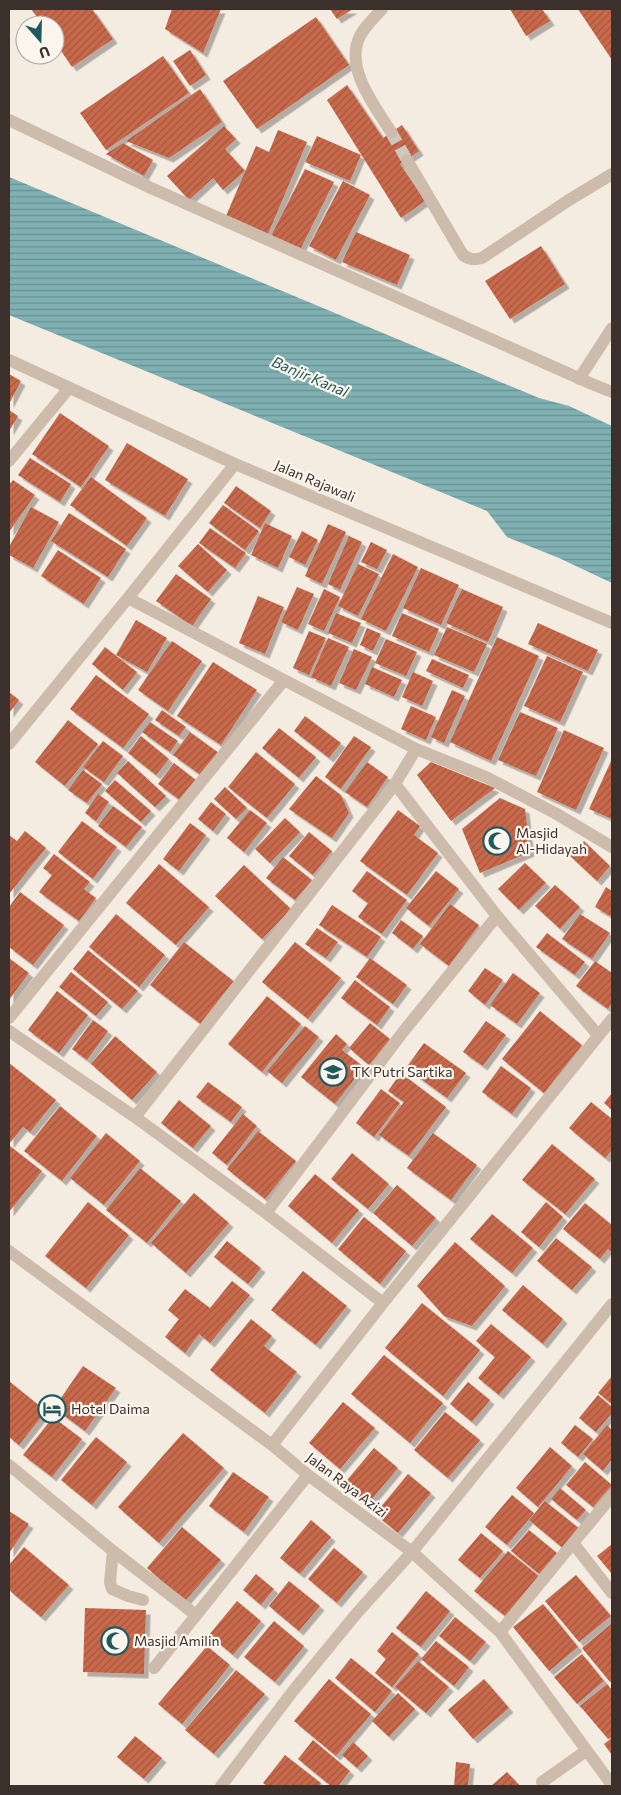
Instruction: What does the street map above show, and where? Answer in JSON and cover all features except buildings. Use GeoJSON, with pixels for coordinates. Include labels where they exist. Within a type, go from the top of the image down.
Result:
{"type":"FeatureCollection","features":[{"type":"Feature","properties":{"kind":"street"},"geometry":{"type":"LineString","coordinates":[[382,9],[360,36],[355,60],[358,76],[391,132]]}},
{"type":"Feature","properties":{"kind":"street"},"geometry":{"type":"LineString","coordinates":[[9,120],[151,188],[612,392]]}},
{"type":"Feature","properties":{"kind":"street"},"geometry":{"type":"LineString","coordinates":[[407,160],[451,236],[463,255],[469,260],[482,258],[612,174]]}},
{"type":"Feature","properties":{"kind":"street"},"geometry":{"type":"LineString","coordinates":[[579,379],[612,328]]}},
{"type":"Feature","properties":{"kind":"street","name":"Jalan Rajawali"},"geometry":{"type":"LineString","coordinates":[[9,360],[235,464],[612,623]]}},
{"type":"Feature","properties":{"kind":"street"},"geometry":{"type":"LineString","coordinates":[[9,461],[69,388]]}},
{"type":"Feature","properties":{"kind":"street"},"geometry":{"type":"LineString","coordinates":[[9,744],[235,464]]}},
{"type":"Feature","properties":{"kind":"street"},"geometry":{"type":"LineString","coordinates":[[128,598],[416,749],[486,777],[555,813],[612,847]]}},
{"type":"Feature","properties":{"kind":"street"},"geometry":{"type":"LineString","coordinates":[[9,1018],[284,680]]}},
{"type":"Feature","properties":{"kind":"street"},"geometry":{"type":"LineString","coordinates":[[135,1117],[395,784],[416,749]]}},
{"type":"Feature","properties":{"kind":"street"},"geometry":{"type":"LineString","coordinates":[[395,784],[497,916],[598,1035]]}},
{"type":"Feature","properties":{"kind":"street"},"geometry":{"type":"LineString","coordinates":[[266,1213],[402,1032],[497,916]]}},
{"type":"Feature","properties":{"kind":"street"},"geometry":{"type":"LineString","coordinates":[[272,1445],[383,1303],[612,1020]]}},
{"type":"Feature","properties":{"kind":"street"},"geometry":{"type":"LineString","coordinates":[[9,1030],[135,1117],[266,1213],[383,1303]]}},
{"type":"Feature","properties":{"kind":"street","name":"Jalan Raya Azizi"},"geometry":{"type":"LineString","coordinates":[[9,1251],[272,1445],[308,1475],[412,1552],[500,1632],[612,1785]]}},
{"type":"Feature","properties":{"kind":"street"},"geometry":{"type":"LineString","coordinates":[[221,1786],[322,1656],[357,1613],[412,1552],[612,1304]]}},
{"type":"Feature","properties":{"kind":"street"},"geometry":{"type":"LineString","coordinates":[[9,1465],[113,1551],[196,1616]]}},
{"type":"Feature","properties":{"kind":"street"},"geometry":{"type":"LineString","coordinates":[[154,1668],[308,1475]]}},
{"type":"Feature","properties":{"kind":"street"},"geometry":{"type":"LineString","coordinates":[[500,1632],[612,1496]]}},
{"type":"Feature","properties":{"kind":"street"},"geometry":{"type":"LineString","coordinates":[[573,1543],[612,1593]]}},
{"type":"Feature","properties":{"kind":"street"},"geometry":{"type":"LineString","coordinates":[[113,1551],[110,1582],[112,1590],[143,1600]]}},
{"type":"Feature","properties":{"kind":"street"},"geometry":{"type":"LineString","coordinates":[[542,1782],[586,1751]]}},
{"type":"Feature","properties":{"kind":"water","name":"Banjir Kanal"},"geometry":{"type":"Polygon","coordinates":[[[9,177],[539,398],[569,406],[612,426],[612,583],[559,558],[507,537],[487,511],[9,315],[9,177]]]}},
{"type":"Feature","properties":{"kind":"tunnel"},"geometry":{"type":"LineString","coordinates":[[391,132],[407,160]]}},
{"type":"Feature","properties":{"kind":"place","name":"Masjid Al-Hidayah"},"geometry":{"type":"Point","coordinates":[497,841]}},
{"type":"Feature","properties":{"kind":"place","name":"TK Putri Sartika"},"geometry":{"type":"Point","coordinates":[333,1072]}},
{"type":"Feature","properties":{"kind":"place","name":"Hotel Daima"},"geometry":{"type":"Point","coordinates":[52,1409]}},
{"type":"Feature","properties":{"kind":"place","name":"Masjid Amilin"},"geometry":{"type":"Point","coordinates":[115,1641]}}]}
